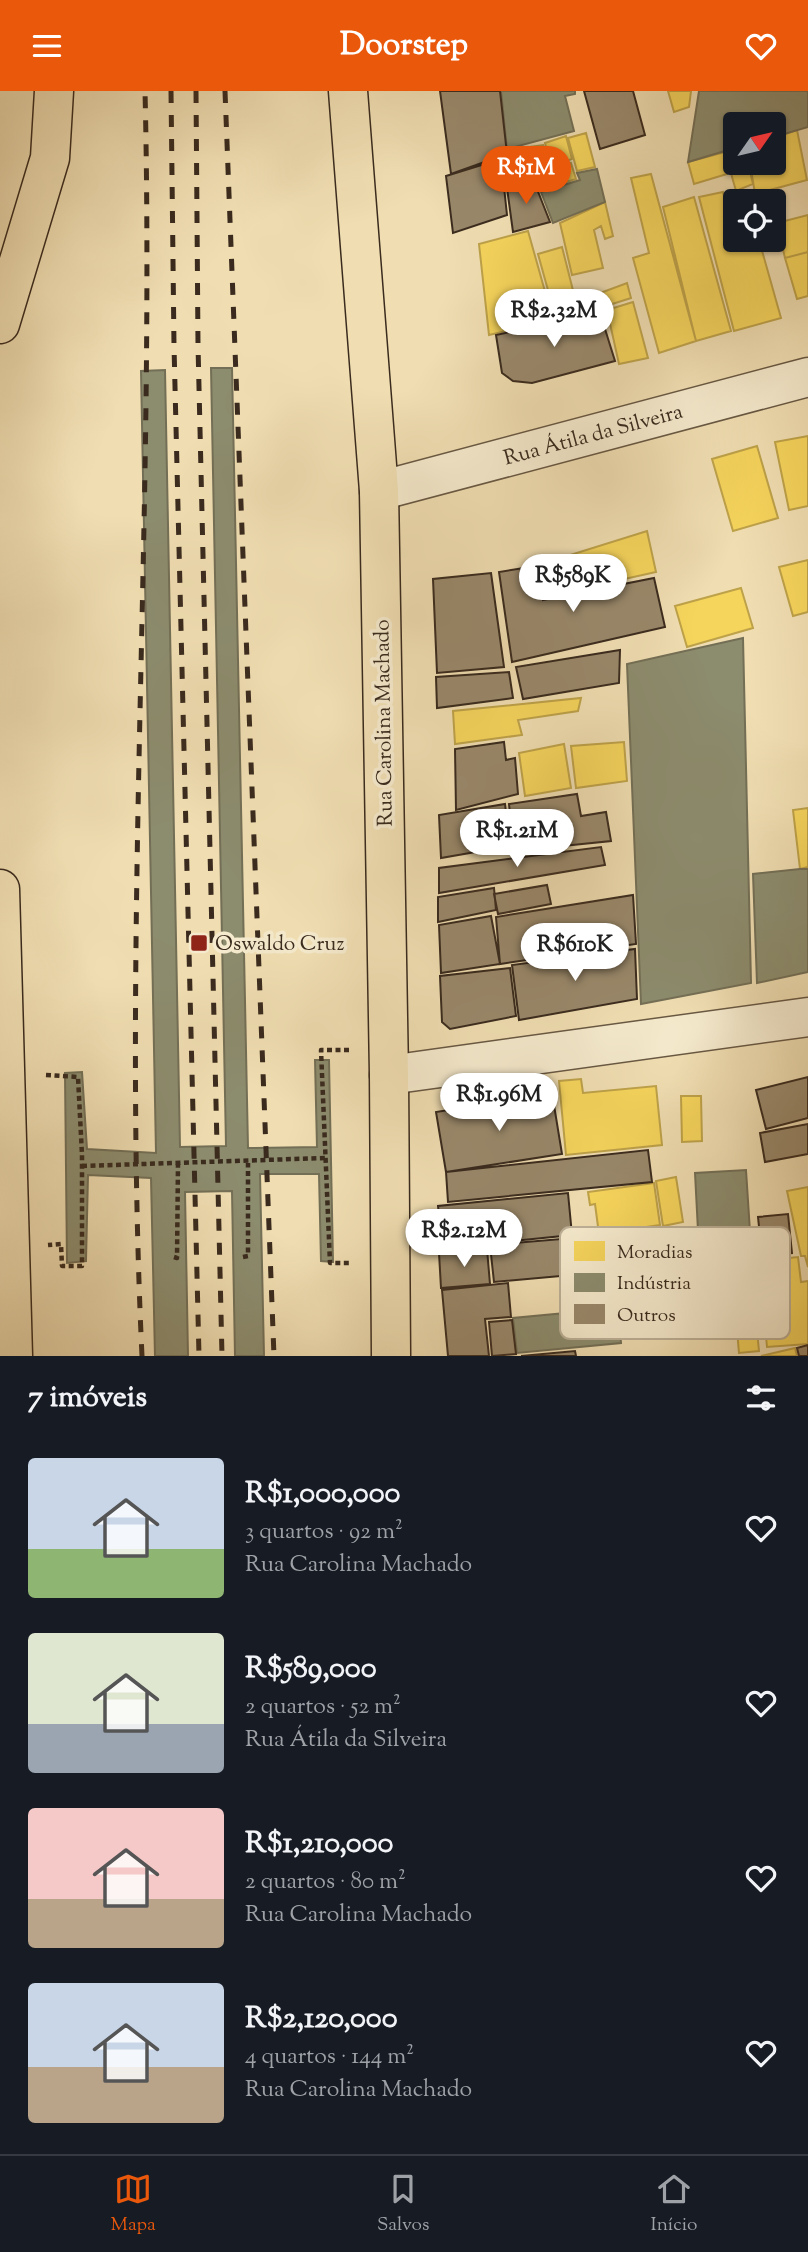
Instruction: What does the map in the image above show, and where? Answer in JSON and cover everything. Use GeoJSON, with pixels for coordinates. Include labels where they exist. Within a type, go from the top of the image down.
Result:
{"type":"FeatureCollection","features":[{"type":"Feature","properties":{"kind":"main road"},"geometry":{"type":"LineString","coordinates":[[0,324],[50,158],[54,91]]}},
{"type":"Feature","properties":{"kind":"main road","name":"Rua Carolina Machado"},"geometry":{"type":"LineString","coordinates":[[348,91],[379,491],[391,1356]]}},
{"type":"Feature","properties":{"kind":"main road"},"geometry":{"type":"LineString","coordinates":[[0,889],[13,1356]]}},
{"type":"Feature","properties":{"kind":"street","name":"Rua Átila da Silveira"},"geometry":{"type":"LineString","coordinates":[[379,491],[808,377]]}},
{"type":"Feature","properties":{"kind":"street"},"geometry":{"type":"LineString","coordinates":[[389,1075],[808,1017]]}},
{"type":"Feature","properties":{"kind":"path"},"geometry":{"type":"LineString","coordinates":[[321,1050],[330,1263]]}},
{"type":"Feature","properties":{"kind":"path"},"geometry":{"type":"LineString","coordinates":[[78,1077],[82,1166],[82,1266]]}},
{"type":"Feature","properties":{"kind":"path"},"geometry":{"type":"LineString","coordinates":[[82,1166],[248,1163],[325,1158]]}},
{"type":"Feature","properties":{"kind":"path"},"geometry":{"type":"LineString","coordinates":[[243,1257],[248,1256],[248,1163]]}},
{"type":"Feature","properties":{"kind":"path"},"geometry":{"type":"LineString","coordinates":[[174,1257],[177,1258],[178,1164]]}},
{"type":"Feature","properties":{"kind":"building: Moradias"},"geometry":{"type":"Polygon","coordinates":[[[668,91],[691,91],[689,107],[674,112],[668,91]]]}},
{"type":"Feature","properties":{"kind":"building: Moradias"},"geometry":{"type":"Polygon","coordinates":[[[797,130],[807,180],[774,189],[754,189],[752,175],[786,175],[786,134],[797,130]]]}},
{"type":"Feature","properties":{"kind":"building: Moradias"},"geometry":{"type":"Polygon","coordinates":[[[586,133],[595,167],[577,171],[568,138],[586,133]]]}},
{"type":"Feature","properties":{"kind":"building: Moradias"},"geometry":{"type":"Polygon","coordinates":[[[566,136],[572,159],[551,167],[545,143],[566,136]]]}},
{"type":"Feature","properties":{"kind":"building: Moradias"},"geometry":{"type":"Polygon","coordinates":[[[543,145],[548,168],[533,172],[529,147],[543,145]]]}},
{"type":"Feature","properties":{"kind":"building: Moradias"},"geometry":{"type":"Polygon","coordinates":[[[524,150],[533,176],[507,184],[504,158],[510,152],[524,150]]]}},
{"type":"Feature","properties":{"kind":"building: Moradias"},"geometry":{"type":"Polygon","coordinates":[[[723,153],[724,175],[694,184],[688,162],[723,153]]]}},
{"type":"Feature","properties":{"kind":"building: Moradias"},"geometry":{"type":"Polygon","coordinates":[[[571,163],[576,179],[540,190],[535,173],[571,163]]]}},
{"type":"Feature","properties":{"kind":"building: Moradias"},"geometry":{"type":"Polygon","coordinates":[[[651,174],[696,341],[659,353],[633,258],[649,253],[631,178],[651,174]]]}},
{"type":"Feature","properties":{"kind":"building: Moradias"},"geometry":{"type":"Polygon","coordinates":[[[731,175],[751,175],[753,184],[735,189],[731,175]]]}},
{"type":"Feature","properties":{"kind":"building: Moradias"},"geometry":{"type":"Polygon","coordinates":[[[723,192],[723,252],[762,252],[781,318],[734,331],[699,197],[723,192]]]}},
{"type":"Feature","properties":{"kind":"building: Moradias"},"geometry":{"type":"Polygon","coordinates":[[[694,197],[731,331],[696,341],[663,207],[694,197]]]}},
{"type":"Feature","properties":{"kind":"building: Moradias"},"geometry":{"type":"Polygon","coordinates":[[[605,202],[613,236],[605,239],[601,226],[594,230],[603,268],[572,275],[560,223],[605,202]]]}},
{"type":"Feature","properties":{"kind":"building: Moradias"},"geometry":{"type":"Polygon","coordinates":[[[808,215],[808,252],[785,258],[786,221],[808,215]]]}},
{"type":"Feature","properties":{"kind":"building: Moradias"},"geometry":{"type":"Polygon","coordinates":[[[528,231],[553,320],[489,335],[479,244],[528,231]]]}},
{"type":"Feature","properties":{"kind":"building: Moradias"},"geometry":{"type":"Polygon","coordinates":[[[562,247],[579,314],[556,319],[538,254],[562,247]]]}},
{"type":"Feature","properties":{"kind":"building: Moradias"},"geometry":{"type":"Polygon","coordinates":[[[808,252],[808,296],[797,299],[785,258],[808,252]]]}},
{"type":"Feature","properties":{"kind":"building: Moradias"},"geometry":{"type":"Polygon","coordinates":[[[627,283],[631,298],[606,306],[603,292],[627,283]]]}},
{"type":"Feature","properties":{"kind":"building: Moradias"},"geometry":{"type":"Polygon","coordinates":[[[633,302],[648,358],[619,364],[607,310],[633,302]]]}},
{"type":"Feature","properties":{"kind":"building: Moradias"},"geometry":{"type":"Polygon","coordinates":[[[808,436],[808,506],[789,510],[775,442],[808,436]]]}},
{"type":"Feature","properties":{"kind":"building: Moradias"},"geometry":{"type":"Polygon","coordinates":[[[757,446],[778,518],[733,531],[712,459],[757,446]]]}},
{"type":"Feature","properties":{"kind":"building: Moradias"},"geometry":{"type":"Polygon","coordinates":[[[647,531],[656,572],[548,596],[551,561],[647,531]]]}},
{"type":"Feature","properties":{"kind":"building: Moradias"},"geometry":{"type":"Polygon","coordinates":[[[808,560],[808,612],[793,616],[779,567],[808,560]]]}},
{"type":"Feature","properties":{"kind":"building: Moradias"},"geometry":{"type":"Polygon","coordinates":[[[741,588],[753,628],[687,647],[675,606],[741,588]]]}},
{"type":"Feature","properties":{"kind":"building: Moradias"},"geometry":{"type":"Polygon","coordinates":[[[581,698],[578,711],[518,720],[522,735],[455,744],[453,711],[581,698]]]}},
{"type":"Feature","properties":{"kind":"building: Moradias"},"geometry":{"type":"Polygon","coordinates":[[[624,742],[627,781],[576,788],[571,746],[624,742]]]}},
{"type":"Feature","properties":{"kind":"building: Moradias"},"geometry":{"type":"Polygon","coordinates":[[[564,744],[571,788],[525,796],[519,753],[564,744]]]}},
{"type":"Feature","properties":{"kind":"building: Moradias"},"geometry":{"type":"Polygon","coordinates":[[[808,808],[808,867],[800,869],[793,810],[808,808]]]}},
{"type":"Feature","properties":{"kind":"building: Moradias"},"geometry":{"type":"Polygon","coordinates":[[[581,1079],[583,1093],[656,1086],[662,1145],[566,1155],[559,1081],[581,1079]]]}},
{"type":"Feature","properties":{"kind":"building: Moradias"},"geometry":{"type":"Polygon","coordinates":[[[681,1096],[701,1096],[702,1141],[682,1142],[681,1096]]]}},
{"type":"Feature","properties":{"kind":"building: Moradias"},"geometry":{"type":"Polygon","coordinates":[[[676,1177],[683,1222],[663,1226],[656,1181],[676,1177]]]}},
{"type":"Feature","properties":{"kind":"building: Moradias"},"geometry":{"type":"Polygon","coordinates":[[[654,1183],[660,1225],[598,1227],[595,1204],[590,1205],[588,1192],[654,1183]]]}},
{"type":"Feature","properties":{"kind":"building: Moradias"},"geometry":{"type":"Polygon","coordinates":[[[808,1187],[808,1267],[805,1256],[801,1256],[787,1191],[808,1187]]]}},
{"type":"Feature","properties":{"kind":"building: Moradias"},"geometry":{"type":"Polygon","coordinates":[[[798,1257],[801,1282],[808,1281],[808,1344],[767,1347],[766,1339],[790,1339],[790,1258],[798,1257]]]}},
{"type":"Feature","properties":{"kind":"building: Moradias"},"geometry":{"type":"Polygon","coordinates":[[[738,1339],[758,1339],[759,1351],[739,1353],[738,1339]]]}},
{"type":"Feature","properties":{"kind":"building: Moradias"},"geometry":{"type":"Polygon","coordinates":[[[795,1348],[797,1356],[761,1356],[795,1348]]]}},
{"type":"Feature","properties":{"kind":"building: Indústria"},"geometry":{"type":"Polygon","coordinates":[[[501,91],[575,91],[575,94],[565,96],[574,131],[507,149],[501,91]]]}},
{"type":"Feature","properties":{"kind":"building: Indústria"},"geometry":{"type":"Polygon","coordinates":[[[699,91],[808,91],[808,127],[786,133],[786,112],[723,112],[723,152],[688,162],[699,91]]]}},
{"type":"Feature","properties":{"kind":"building: Indústria"},"geometry":{"type":"Polygon","coordinates":[[[597,169],[605,202],[553,223],[541,192],[580,180],[577,173],[597,169]]]}},
{"type":"Feature","properties":{"kind":"building: Indústria"},"geometry":{"type":"Polygon","coordinates":[[[211,368],[232,368],[248,1148],[317,1147],[315,1060],[329,1060],[333,1262],[321,1261],[319,1174],[260,1174],[264,1356],[235,1356],[232,1191],[185,1192],[188,1356],[155,1356],[151,1178],[88,1175],[86,1261],[67,1263],[65,1073],[82,1072],[87,1149],[156,1153],[141,371],[165,370],[180,1147],[226,1146],[211,368]]]}},
{"type":"Feature","properties":{"kind":"building: Indústria"},"geometry":{"type":"Polygon","coordinates":[[[743,638],[751,983],[641,1004],[627,664],[743,638]]]}},
{"type":"Feature","properties":{"kind":"building: Indústria"},"geometry":{"type":"Polygon","coordinates":[[[808,869],[808,972],[757,983],[753,874],[808,869]]]}},
{"type":"Feature","properties":{"kind":"building: Indústria"},"geometry":{"type":"Polygon","coordinates":[[[746,1170],[750,1227],[698,1227],[695,1173],[746,1170]]]}},
{"type":"Feature","properties":{"kind":"building: Indústria"},"geometry":{"type":"Polygon","coordinates":[[[560,1314],[560,1339],[621,1339],[621,1343],[517,1353],[513,1318],[560,1314]]]}},
{"type":"Feature","properties":{"kind":"building: Outros"},"geometry":{"type":"Polygon","coordinates":[[[440,91],[500,91],[507,154],[451,174],[440,91]]]}},
{"type":"Feature","properties":{"kind":"building: Outros"},"geometry":{"type":"Polygon","coordinates":[[[584,91],[633,91],[645,135],[600,149],[584,91]]]}},
{"type":"Feature","properties":{"kind":"building: Outros"},"geometry":{"type":"Polygon","coordinates":[[[501,159],[507,215],[453,233],[446,176],[501,159]]]}},
{"type":"Feature","properties":{"kind":"building: Outros"},"geometry":{"type":"Polygon","coordinates":[[[533,179],[550,222],[513,232],[507,188],[533,179]]]}},
{"type":"Feature","properties":{"kind":"building: Outros"},"geometry":{"type":"Polygon","coordinates":[[[600,313],[615,361],[532,383],[513,381],[502,373],[496,335],[600,313]]]}},
{"type":"Feature","properties":{"kind":"building: Outros"},"geometry":{"type":"Polygon","coordinates":[[[543,565],[543,600],[654,578],[665,627],[512,662],[499,572],[543,565]]]}},
{"type":"Feature","properties":{"kind":"building: Outros"},"geometry":{"type":"Polygon","coordinates":[[[491,573],[504,667],[437,673],[433,579],[491,573]]]}},
{"type":"Feature","properties":{"kind":"building: Outros"},"geometry":{"type":"Polygon","coordinates":[[[620,650],[619,683],[523,699],[516,667],[620,650]]]}},
{"type":"Feature","properties":{"kind":"building: Outros"},"geometry":{"type":"Polygon","coordinates":[[[509,672],[513,698],[437,708],[436,677],[509,672]]]}},
{"type":"Feature","properties":{"kind":"building: Outros"},"geometry":{"type":"Polygon","coordinates":[[[504,742],[506,760],[515,758],[518,794],[456,810],[455,749],[504,742]]]}},
{"type":"Feature","properties":{"kind":"building: Outros"},"geometry":{"type":"Polygon","coordinates":[[[577,794],[581,816],[606,812],[611,841],[514,851],[509,804],[577,794]]]}},
{"type":"Feature","properties":{"kind":"building: Outros"},"geometry":{"type":"Polygon","coordinates":[[[505,804],[510,846],[441,858],[439,815],[505,804]]]}},
{"type":"Feature","properties":{"kind":"building: Outros"},"geometry":{"type":"Polygon","coordinates":[[[601,847],[605,865],[439,893],[439,868],[601,847]]]}},
{"type":"Feature","properties":{"kind":"building: Outros"},"geometry":{"type":"Polygon","coordinates":[[[547,885],[551,904],[498,914],[494,894],[547,885]]]}},
{"type":"Feature","properties":{"kind":"building: Outros"},"geometry":{"type":"Polygon","coordinates":[[[494,888],[496,910],[438,922],[438,897],[494,888]]]}},
{"type":"Feature","properties":{"kind":"building: Outros"},"geometry":{"type":"Polygon","coordinates":[[[633,895],[636,944],[500,964],[496,917],[633,895]]]}},
{"type":"Feature","properties":{"kind":"building: Outros"},"geometry":{"type":"Polygon","coordinates":[[[491,916],[500,964],[441,973],[439,925],[491,916]]]}},
{"type":"Feature","properties":{"kind":"building: Outros"},"geometry":{"type":"Polygon","coordinates":[[[635,949],[637,999],[519,1020],[512,965],[635,949]]]}},
{"type":"Feature","properties":{"kind":"building: Outros"},"geometry":{"type":"Polygon","coordinates":[[[510,968],[516,1016],[450,1029],[442,1022],[440,976],[510,968]]]}},
{"type":"Feature","properties":{"kind":"building: Outros"},"geometry":{"type":"Polygon","coordinates":[[[808,1077],[808,1118],[766,1129],[756,1090],[808,1077]]]}},
{"type":"Feature","properties":{"kind":"building: Outros"},"geometry":{"type":"Polygon","coordinates":[[[552,1093],[562,1154],[446,1172],[436,1112],[552,1093]]]}},
{"type":"Feature","properties":{"kind":"building: Outros"},"geometry":{"type":"Polygon","coordinates":[[[808,1124],[808,1154],[765,1162],[760,1133],[808,1124]]]}},
{"type":"Feature","properties":{"kind":"building: Outros"},"geometry":{"type":"Polygon","coordinates":[[[648,1150],[652,1182],[448,1202],[446,1172],[648,1150]]]}},
{"type":"Feature","properties":{"kind":"building: Outros"},"geometry":{"type":"Polygon","coordinates":[[[568,1193],[571,1227],[560,1227],[560,1236],[443,1248],[438,1206],[568,1193]]]}},
{"type":"Feature","properties":{"kind":"building: Outros"},"geometry":{"type":"Polygon","coordinates":[[[788,1214],[789,1227],[759,1227],[758,1217],[788,1214]]]}},
{"type":"Feature","properties":{"kind":"building: Outros"},"geometry":{"type":"Polygon","coordinates":[[[560,1239],[560,1276],[494,1282],[490,1245],[560,1239]]]}},
{"type":"Feature","properties":{"kind":"building: Outros"},"geometry":{"type":"Polygon","coordinates":[[[487,1249],[490,1284],[441,1288],[439,1253],[487,1249]]]}},
{"type":"Feature","properties":{"kind":"building: Outros"},"geometry":{"type":"Polygon","coordinates":[[[508,1283],[511,1317],[485,1319],[489,1356],[448,1356],[442,1290],[508,1283]]]}},
{"type":"Feature","properties":{"kind":"building: Outros"},"geometry":{"type":"Polygon","coordinates":[[[512,1320],[516,1354],[492,1356],[489,1322],[512,1320]]]}},
{"type":"Feature","properties":{"kind":"building: Outros"},"geometry":{"type":"Polygon","coordinates":[[[808,1345],[808,1356],[799,1356],[797,1348],[808,1345]]]}},
{"type":"Feature","properties":{"kind":"building: Outros"},"geometry":{"type":"Polygon","coordinates":[[[575,1351],[576,1356],[521,1356],[575,1351]]]}},
{"type":"Feature","properties":{"kind":"railway"},"geometry":{"type":"LineString","coordinates":[[142,1356],[135,1040],[146,407],[145,91]]}},
{"type":"Feature","properties":{"kind":"railway"},"geometry":{"type":"LineString","coordinates":[[171,91],[174,346],[199,1356]]}},
{"type":"Feature","properties":{"kind":"railway"},"geometry":{"type":"LineString","coordinates":[[196,91],[198,345],[222,1356]]}},
{"type":"Feature","properties":{"kind":"railway"},"geometry":{"type":"LineString","coordinates":[[225,91],[274,1356]]}},
{"type":"Feature","properties":{"kind":"place","name":"Oswaldo Cruz"},"geometry":{"type":"Point","coordinates":[199,943]}}]}
